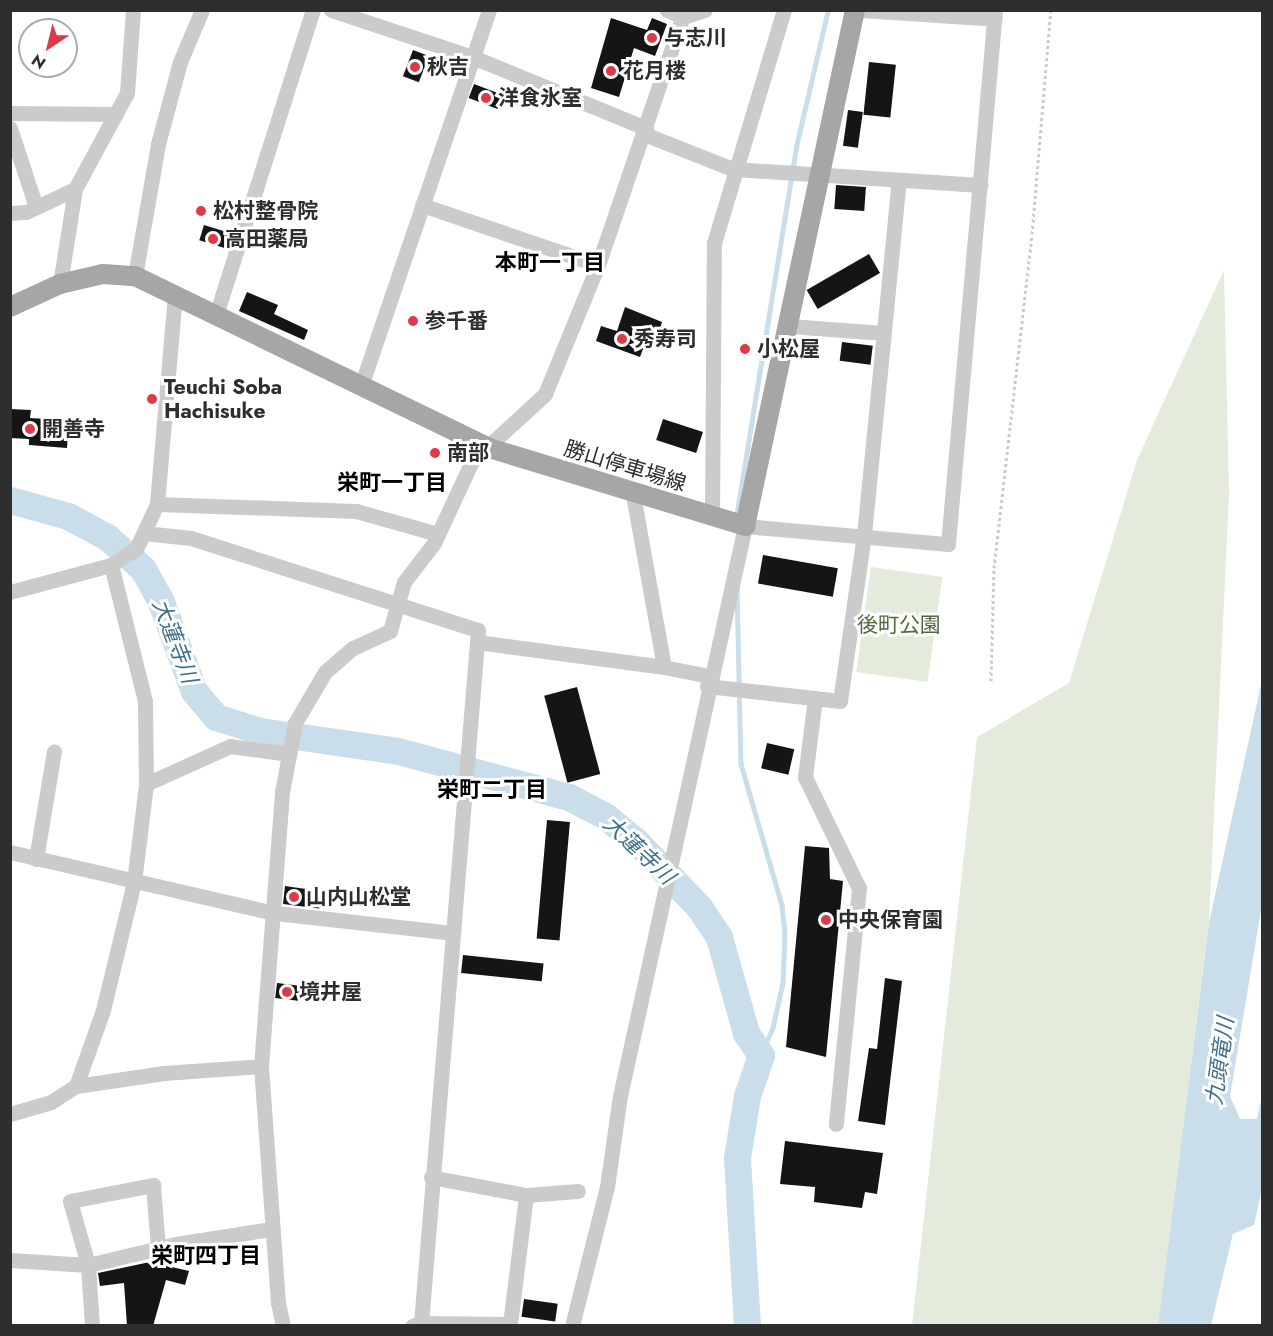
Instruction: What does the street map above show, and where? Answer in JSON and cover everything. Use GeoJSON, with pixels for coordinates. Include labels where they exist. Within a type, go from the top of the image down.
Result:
{"type":"FeatureCollection","features":[{"type":"Feature","properties":{"kind":"main road"},"geometry":{"type":"LineString","coordinates":[[745,526],[822,174],[855,10]]}},
{"type":"Feature","properties":{"kind":"main road","name":"勝山停車場線"},"geometry":{"type":"LineString","coordinates":[[10,307],[60,284],[102,274],[135,276],[489,448],[633,495],[745,526]]}},
{"type":"Feature","properties":{"kind":"street"},"geometry":{"type":"LineString","coordinates":[[60,284],[75,189],[127,93],[133,10]]}},
{"type":"Feature","properties":{"kind":"street"},"geometry":{"type":"LineString","coordinates":[[135,276],[158,144],[180,62],[202,10]]}},
{"type":"Feature","properties":{"kind":"street"},"geometry":{"type":"LineString","coordinates":[[216,315],[313,10]]}},
{"type":"Feature","properties":{"kind":"street"},"geometry":{"type":"LineString","coordinates":[[331,10],[475,58],[733,169],[980,185]]}},
{"type":"Feature","properties":{"kind":"street"},"geometry":{"type":"LineString","coordinates":[[361,386],[422,205],[475,58],[489,10]]}},
{"type":"Feature","properties":{"kind":"street"},"geometry":{"type":"LineString","coordinates":[[667,10],[684,14],[705,10]]}},
{"type":"Feature","properties":{"kind":"street"},"geometry":{"type":"LineString","coordinates":[[712,517],[714,243],[733,169],[784,10]]}},
{"type":"Feature","properties":{"kind":"street"},"geometry":{"type":"LineString","coordinates":[[572,1326],[607,1187],[620,1096],[708,681],[745,526],[948,544],[995,15],[861,10]]}},
{"type":"Feature","properties":{"kind":"street"},"geometry":{"type":"LineString","coordinates":[[283,1326],[271,1229],[261,1066],[275,913],[282,792],[295,723],[325,672],[353,648],[390,631],[399,607],[404,582],[438,534],[472,461],[489,448],[545,394],[597,265],[684,14]]}},
{"type":"Feature","properties":{"kind":"street"},"geometry":{"type":"LineString","coordinates":[[10,113],[116,114]]}},
{"type":"Feature","properties":{"kind":"street"},"geometry":{"type":"LineString","coordinates":[[10,128],[36,207]]}},
{"type":"Feature","properties":{"kind":"street"},"geometry":{"type":"LineString","coordinates":[[144,533],[191,538],[399,607],[477,636],[664,667],[708,681],[840,700],[864,535],[899,180]]}},
{"type":"Feature","properties":{"kind":"street"},"geometry":{"type":"LineString","coordinates":[[10,213],[36,207],[75,189]]}},
{"type":"Feature","properties":{"kind":"street"},"geometry":{"type":"LineString","coordinates":[[422,205],[597,265]]}},
{"type":"Feature","properties":{"kind":"street"},"geometry":{"type":"LineString","coordinates":[[10,592],[111,565],[136,549],[157,504],[175,294]]}},
{"type":"Feature","properties":{"kind":"street"},"geometry":{"type":"LineString","coordinates":[[789,326],[884,333]]}},
{"type":"Feature","properties":{"kind":"street"},"geometry":{"type":"LineString","coordinates":[[633,495],[664,667]]}},
{"type":"Feature","properties":{"kind":"street"},"geometry":{"type":"LineString","coordinates":[[157,504],[356,511],[438,534]]}},
{"type":"Feature","properties":{"kind":"street"},"geometry":{"type":"LineString","coordinates":[[76,1086],[103,1010],[134,882],[146,784],[144,701],[111,565]]}},
{"type":"Feature","properties":{"kind":"street"},"geometry":{"type":"LineString","coordinates":[[477,636],[417,1324],[510,1324],[526,1195]]}},
{"type":"Feature","properties":{"kind":"street"},"geometry":{"type":"LineString","coordinates":[[815,698],[805,777],[860,888],[836,1124]]}},
{"type":"Feature","properties":{"kind":"street"},"geometry":{"type":"LineString","coordinates":[[146,784],[230,746],[289,754]]}},
{"type":"Feature","properties":{"kind":"street"},"geometry":{"type":"LineString","coordinates":[[36,859],[54,752]]}},
{"type":"Feature","properties":{"kind":"street"},"geometry":{"type":"LineString","coordinates":[[10,852],[275,913],[452,933]]}},
{"type":"Feature","properties":{"kind":"street"},"geometry":{"type":"LineString","coordinates":[[10,1114],[51,1102],[76,1086],[164,1073],[261,1066]]}},
{"type":"Feature","properties":{"kind":"street"},"geometry":{"type":"LineString","coordinates":[[431,1177],[526,1195],[578,1191]]}},
{"type":"Feature","properties":{"kind":"street"},"geometry":{"type":"LineString","coordinates":[[92,1326],[88,1265],[70,1201],[153,1185],[158,1248]]}},
{"type":"Feature","properties":{"kind":"street"},"geometry":{"type":"LineString","coordinates":[[10,1260],[88,1265],[158,1248],[271,1229]]}},
{"type":"Feature","properties":{"kind":"path"},"geometry":{"type":"LineString","coordinates":[[990,681],[994,568],[1032,234],[1051,10]]}},
{"type":"Feature","properties":{"kind":"green space"},"geometry":{"type":"Polygon","coordinates":[[[1224,270],[1229,494],[1209,922],[1158,1325],[912,1326],[977,737],[1069,683],[1137,460],[1224,270]]]}},
{"type":"Feature","properties":{"kind":"green space","name":"後町公園"},"geometry":{"type":"Polygon","coordinates":[[[871,567],[942,577],[928,682],[856,672],[871,567]]]}},
{"type":"Feature","properties":{"kind":"water","name":"九頭竜川"},"geometry":{"type":"Polygon","coordinates":[[[1262,680],[1262,904],[1230,1096],[1240,1119],[1257,1119],[1262,1096],[1262,1189],[1254,1225],[1233,1234],[1211,1325],[1158,1325],[1209,923],[1262,680]]]}},
{"type":"Feature","properties":{"kind":"building"},"geometry":{"type":"Polygon","coordinates":[[[611,18],[647,30],[652,18],[667,24],[655,56],[634,48],[619,97],[591,88],[611,18]]]}},
{"type":"Feature","properties":{"kind":"building"},"geometry":{"type":"Polygon","coordinates":[[[413,50],[429,56],[419,82],[403,76],[413,50]]]}},
{"type":"Feature","properties":{"kind":"building"},"geometry":{"type":"Polygon","coordinates":[[[869,62],[896,65],[890,118],[863,115],[869,62]]]}},
{"type":"Feature","properties":{"kind":"building"},"geometry":{"type":"Polygon","coordinates":[[[474,84],[503,95],[498,109],[469,98],[474,84]]]}},
{"type":"Feature","properties":{"kind":"building"},"geometry":{"type":"Polygon","coordinates":[[[848,110],[863,112],[858,148],[843,146],[848,110]]]}},
{"type":"Feature","properties":{"kind":"building"},"geometry":{"type":"Polygon","coordinates":[[[836,185],[866,187],[864,211],[834,209],[836,185]]]}},
{"type":"Feature","properties":{"kind":"building"},"geometry":{"type":"Polygon","coordinates":[[[204,225],[231,233],[226,248],[199,240],[204,225]]]}},
{"type":"Feature","properties":{"kind":"building"},"geometry":{"type":"Polygon","coordinates":[[[869,254],[880,273],[818,309],[807,290],[869,254]]]}},
{"type":"Feature","properties":{"kind":"building"},"geometry":{"type":"Polygon","coordinates":[[[247,292],[278,305],[274,314],[308,330],[304,340],[239,311],[247,292]]]}},
{"type":"Feature","properties":{"kind":"building"},"geometry":{"type":"Polygon","coordinates":[[[625,307],[662,322],[655,344],[646,341],[640,357],[596,341],[601,326],[617,331],[625,307]]]}},
{"type":"Feature","properties":{"kind":"building"},"geometry":{"type":"Polygon","coordinates":[[[842,342],[873,346],[870,365],[840,361],[842,342]]]}},
{"type":"Feature","properties":{"kind":"building"},"geometry":{"type":"Polygon","coordinates":[[[10,409],[31,410],[30,418],[82,421],[81,432],[68,431],[67,448],[29,445],[29,439],[10,438],[10,409]]]}},
{"type":"Feature","properties":{"kind":"building"},"geometry":{"type":"Polygon","coordinates":[[[663,419],[703,432],[696,453],[656,440],[663,419]]]}},
{"type":"Feature","properties":{"kind":"building"},"geometry":{"type":"Polygon","coordinates":[[[763,555],[838,568],[833,597],[758,584],[763,555]]]}},
{"type":"Feature","properties":{"kind":"building"},"geometry":{"type":"Polygon","coordinates":[[[577,687],[600,774],[567,783],[544,696],[577,687]]]}},
{"type":"Feature","properties":{"kind":"building"},"geometry":{"type":"Polygon","coordinates":[[[767,743],[794,749],[788,775],[761,768],[767,743]]]}},
{"type":"Feature","properties":{"kind":"building"},"geometry":{"type":"Polygon","coordinates":[[[547,820],[570,822],[560,941],[537,939],[547,820]]]}},
{"type":"Feature","properties":{"kind":"building"},"geometry":{"type":"Polygon","coordinates":[[[805,846],[829,848],[830,879],[843,881],[826,1057],[786,1047],[805,846]]]}},
{"type":"Feature","properties":{"kind":"building"},"geometry":{"type":"Polygon","coordinates":[[[285,886],[313,890],[313,895],[324,897],[323,909],[283,904],[285,886]]]}},
{"type":"Feature","properties":{"kind":"building"},"geometry":{"type":"Polygon","coordinates":[[[463,955],[544,963],[542,981],[461,973],[463,955]]]}},
{"type":"Feature","properties":{"kind":"building"},"geometry":{"type":"Polygon","coordinates":[[[885,978],[902,981],[885,1125],[858,1121],[869,1048],[877,1049],[885,978]]]}},
{"type":"Feature","properties":{"kind":"building"},"geometry":{"type":"Polygon","coordinates":[[[277,983],[300,986],[298,1001],[275,998],[277,983]]]}},
{"type":"Feature","properties":{"kind":"building"},"geometry":{"type":"Polygon","coordinates":[[[785,1141],[883,1153],[877,1194],[865,1192],[862,1208],[814,1202],[815,1187],[780,1184],[785,1141]]]}},
{"type":"Feature","properties":{"kind":"building"},"geometry":{"type":"Polygon","coordinates":[[[150,1262],[189,1271],[185,1285],[166,1280],[153,1326],[127,1326],[124,1283],[100,1286],[98,1273],[150,1262]]]}},
{"type":"Feature","properties":{"kind":"building"},"geometry":{"type":"Polygon","coordinates":[[[524,1299],[558,1304],[555,1322],[521,1317],[524,1299]]]}},
{"type":"Feature","properties":{"kind":"waterway"},"geometry":{"type":"LineString","coordinates":[[736,518],[796,147],[828,10]]}},
{"type":"Feature","properties":{"kind":"waterway","name":"大蓮寺川"},"geometry":{"type":"LineString","coordinates":[[10,500],[68,516],[107,537],[143,569],[161,602],[194,691],[216,717],[260,731],[398,751],[569,797],[605,816],[637,842],[699,907],[719,937],[746,1033],[761,1055],[747,1096],[737,1158],[747,1326]]}},
{"type":"Feature","properties":{"kind":"waterway"},"geometry":{"type":"LineString","coordinates":[[737,589],[741,764],[782,905],[785,932],[783,983],[773,1028],[761,1055]]}},
{"type":"Feature","properties":{"kind":"place","name":"与志川"},"geometry":{"type":"Point","coordinates":[652,38]}},
{"type":"Feature","properties":{"kind":"place","name":"秋吉"},"geometry":{"type":"Point","coordinates":[415,67]}},
{"type":"Feature","properties":{"kind":"place","name":"花月楼"},"geometry":{"type":"Point","coordinates":[611,71]}},
{"type":"Feature","properties":{"kind":"place","name":"洋食氷室"},"geometry":{"type":"Point","coordinates":[486,98]}},
{"type":"Feature","properties":{"kind":"place","name":"松村整骨院"},"geometry":{"type":"Point","coordinates":[201,211]}},
{"type":"Feature","properties":{"kind":"place","name":"高田薬局"},"geometry":{"type":"Point","coordinates":[213,239]}},
{"type":"Feature","properties":{"kind":"place","name":"参千番"},"geometry":{"type":"Point","coordinates":[413,321]}},
{"type":"Feature","properties":{"kind":"place","name":"秀寿司"},"geometry":{"type":"Point","coordinates":[622,339]}},
{"type":"Feature","properties":{"kind":"place","name":"小松屋"},"geometry":{"type":"Point","coordinates":[745,349]}},
{"type":"Feature","properties":{"kind":"place","name":"Teuchi Soba Hachisuke"},"geometry":{"type":"Point","coordinates":[152,399]}},
{"type":"Feature","properties":{"kind":"place","name":"開善寺"},"geometry":{"type":"Point","coordinates":[30,429]}},
{"type":"Feature","properties":{"kind":"place","name":"南部"},"geometry":{"type":"Point","coordinates":[435,453]}},
{"type":"Feature","properties":{"kind":"place","name":"山内山松堂"},"geometry":{"type":"Point","coordinates":[294,897]}},
{"type":"Feature","properties":{"kind":"place","name":"中央保育園"},"geometry":{"type":"Point","coordinates":[826,920]}},
{"type":"Feature","properties":{"kind":"place","name":"境井屋"},"geometry":{"type":"Point","coordinates":[287,992]}},
{"type":"Feature","properties":{"kind":"district","name":"本町一丁目"},"geometry":{"type":"Point","coordinates":[550,263]}},
{"type":"Feature","properties":{"kind":"district","name":"栄町一丁目"},"geometry":{"type":"Point","coordinates":[392,483]}},
{"type":"Feature","properties":{"kind":"district","name":"栄町二丁目"},"geometry":{"type":"Point","coordinates":[492,790]}},
{"type":"Feature","properties":{"kind":"district","name":"栄町四丁目"},"geometry":{"type":"Point","coordinates":[206,1256]}}]}
